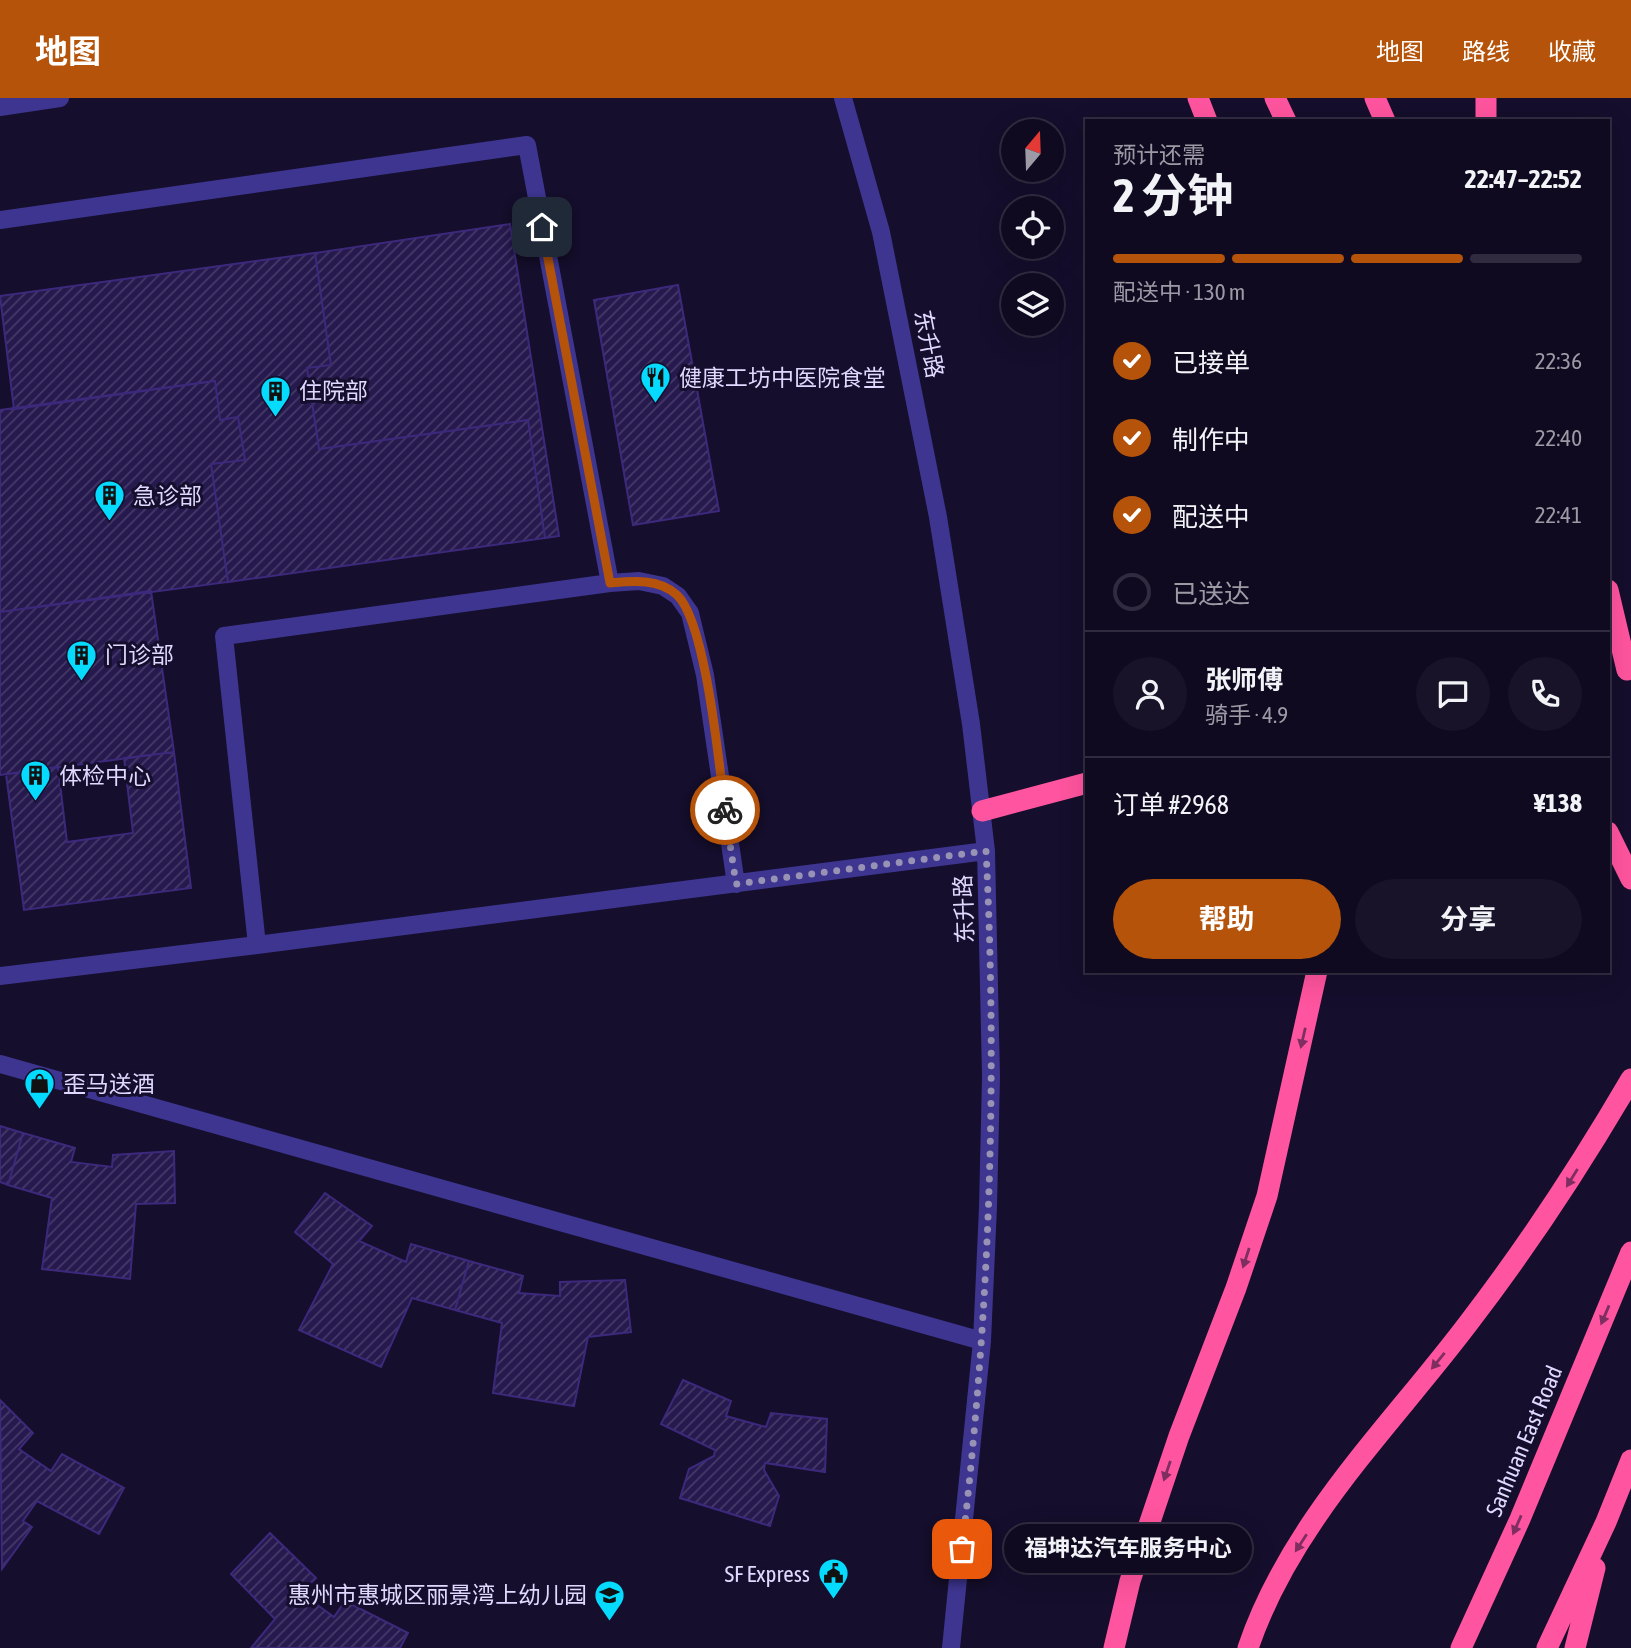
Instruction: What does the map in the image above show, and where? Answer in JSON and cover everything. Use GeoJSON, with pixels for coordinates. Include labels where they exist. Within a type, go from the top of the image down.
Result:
{"type":"FeatureCollection","features":[{"type":"Feature","properties":{"kind":"highway"},"geometry":{"type":"LineString","coordinates":[[1198,98],[1206,119]]}},
{"type":"Feature","properties":{"kind":"highway"},"geometry":{"type":"LineString","coordinates":[[1275,98],[1285,119]]}},
{"type":"Feature","properties":{"kind":"highway"},"geometry":{"type":"LineString","coordinates":[[1375,98],[1384,119]]}},
{"type":"Feature","properties":{"kind":"highway"},"geometry":{"type":"LineString","coordinates":[[1486,98],[1486,119]]}},
{"type":"Feature","properties":{"kind":"highway"},"geometry":{"type":"LineString","coordinates":[[1610,598],[1629,674]]}},
{"type":"Feature","properties":{"kind":"highway"},"geometry":{"type":"LineString","coordinates":[[1610,631],[1629,674]]}},
{"type":"Feature","properties":{"kind":"highway"},"geometry":{"type":"LineString","coordinates":[[982,811],[1085,784]]}},
{"type":"Feature","properties":{"kind":"highway"},"geometry":{"type":"LineString","coordinates":[[1610,836],[1631,879]]}},
{"type":"Feature","properties":{"kind":"highway"},"geometry":{"type":"LineString","coordinates":[[1114,1648],[1130,1581],[1180,1436],[1237,1288],[1266,1196],[1317,973]]}},
{"type":"Feature","properties":{"kind":"highway"},"geometry":{"type":"LineString","coordinates":[[1248,1648],[1265,1604],[1286,1565],[1325,1505],[1469,1322],[1564,1190],[1631,1079]]}},
{"type":"Feature","properties":{"kind":"highway","name":"Sanhuan East Road"},"geometry":{"type":"LineString","coordinates":[[1461,1648],[1520,1519],[1631,1252]]}},
{"type":"Feature","properties":{"kind":"highway"},"geometry":{"type":"LineString","coordinates":[[1547,1648],[1606,1522],[1631,1460]]}},
{"type":"Feature","properties":{"kind":"highway"},"geometry":{"type":"LineString","coordinates":[[1575,1648],[1606,1522]]}},
{"type":"Feature","properties":{"kind":"street"},"geometry":{"type":"LineString","coordinates":[[0,107],[60,98]]}},
{"type":"Feature","properties":{"kind":"street","name":"东升路"},"geometry":{"type":"LineString","coordinates":[[843,98],[881,232],[906,351],[953,608],[986,851],[991,1130],[982,1340],[951,1648]]}},
{"type":"Feature","properties":{"kind":"street"},"geometry":{"type":"LineString","coordinates":[[0,220],[527,145],[610,583]]}},
{"type":"Feature","properties":{"kind":"street"},"geometry":{"type":"LineString","coordinates":[[257,945],[224,636],[610,583],[639,582],[663,586],[678,596],[690,613],[705,675],[736,884]]}},
{"type":"Feature","properties":{"kind":"street"},"geometry":{"type":"LineString","coordinates":[[0,976],[986,851]]}},
{"type":"Feature","properties":{"kind":"street"},"geometry":{"type":"LineString","coordinates":[[0,1064],[982,1340]]}},
{"type":"Feature","properties":{"kind":"building"},"geometry":{"type":"Polygon","coordinates":[[[510,224],[559,536],[545,538],[528,420],[319,449],[307,368],[331,365],[315,253],[510,224]]]}},
{"type":"Feature","properties":{"kind":"building","name":"住院部"},"geometry":{"type":"Polygon","coordinates":[[[315,253],[331,365],[307,368],[319,449],[528,420],[545,538],[228,582],[211,464],[245,460],[238,417],[220,420],[215,381],[14,409],[0,296],[315,253]]]}},
{"type":"Feature","properties":{"kind":"building","name":"健康工坊中医院食堂"},"geometry":{"type":"Polygon","coordinates":[[[678,285],[719,511],[633,525],[594,300],[678,285]]]}},
{"type":"Feature","properties":{"kind":"building","name":"急诊部"},"geometry":{"type":"Polygon","coordinates":[[[215,381],[220,420],[238,417],[245,460],[211,464],[228,582],[0,612],[0,410],[215,381]]]}},
{"type":"Feature","properties":{"kind":"building","name":"门诊部"},"geometry":{"type":"Polygon","coordinates":[[[151,591],[174,752],[0,775],[0,612],[151,591]]]}},
{"type":"Feature","properties":{"kind":"building","name":"体检中心"},"geometry":{"type":"Polygon","coordinates":[[[174,752],[191,888],[24,910],[6,774],[58,767],[67,842],[133,833],[124,758],[174,752]]]}},
{"type":"Feature","properties":{"kind":"building"},"geometry":{"type":"Polygon","coordinates":[[[0,1126],[23,1133],[8,1185],[0,1182],[0,1126]]]}},
{"type":"Feature","properties":{"kind":"building"},"geometry":{"type":"Polygon","coordinates":[[[23,1133],[75,1148],[71,1162],[112,1167],[113,1155],[174,1151],[175,1203],[136,1204],[130,1279],[42,1269],[52,1198],[8,1185],[23,1133]]]}},
{"type":"Feature","properties":{"kind":"building"},"geometry":{"type":"Polygon","coordinates":[[[325,1193],[372,1226],[359,1241],[406,1262],[411,1244],[469,1261],[455,1310],[412,1298],[381,1367],[299,1330],[333,1264],[295,1232],[325,1193]]]}},
{"type":"Feature","properties":{"kind":"building"},"geometry":{"type":"Polygon","coordinates":[[[469,1261],[523,1276],[519,1293],[560,1296],[560,1282],[625,1280],[631,1332],[588,1337],[574,1406],[493,1393],[502,1323],[455,1310],[469,1261]]]}},
{"type":"Feature","properties":{"kind":"building"},"geometry":{"type":"Polygon","coordinates":[[[683,1380],[731,1401],[726,1416],[766,1427],[771,1413],[827,1419],[825,1472],[765,1463],[764,1470],[779,1496],[770,1526],[680,1498],[689,1469],[714,1456],[715,1450],[661,1424],[683,1380]]]}},
{"type":"Feature","properties":{"kind":"building"},"geometry":{"type":"Polygon","coordinates":[[[0,1400],[33,1433],[19,1449],[51,1471],[62,1454],[124,1488],[99,1534],[37,1501],[23,1521],[32,1527],[2,1569],[0,1400]]]}},
{"type":"Feature","properties":{"kind":"building"},"geometry":{"type":"Polygon","coordinates":[[[270,1533],[316,1578],[301,1593],[334,1617],[345,1601],[408,1633],[400,1648],[251,1648],[275,1619],[231,1574],[270,1533]]]}},
{"type":"Feature","properties":{"kind":"way so far"},"geometry":{"type":"LineString","coordinates":[[725,810],[736,884],[986,851],[991,1077],[988,1208],[982,1340],[962,1549]]}},
{"type":"Feature","properties":{"kind":"place","name":"健康工坊中医院食堂"},"geometry":{"type":"Point","coordinates":[656,405]}},
{"type":"Feature","properties":{"kind":"place","name":"住院部"},"geometry":{"type":"Point","coordinates":[276,418]}},
{"type":"Feature","properties":{"kind":"place","name":"急诊部"},"geometry":{"type":"Point","coordinates":[110,523]}},
{"type":"Feature","properties":{"kind":"place","name":"门诊部"},"geometry":{"type":"Point","coordinates":[82,682]}},
{"type":"Feature","properties":{"kind":"place","name":"体检中心"},"geometry":{"type":"Point","coordinates":[36,803]}},
{"type":"Feature","properties":{"kind":"place","name":"歪马送酒"},"geometry":{"type":"Point","coordinates":[40,1111]}},
{"type":"Feature","properties":{"kind":"place","name":"福坤达汽车服务中心"},"geometry":{"type":"Point","coordinates":[962,1549]}},
{"type":"Feature","properties":{"kind":"place","name":"SF Express"},"geometry":{"type":"Point","coordinates":[833,1601]}},
{"type":"Feature","properties":{"kind":"place","name":"惠州市惠城区丽景湾上幼儿园"},"geometry":{"type":"Point","coordinates":[610,1622]}},
{"type":"Feature","properties":{"kind":"route"},"geometry":{"type":"LineString","coordinates":[[542,227],[610,583],[639,582],[663,586],[678,596],[690,613],[705,675],[725,810]]}}]}
